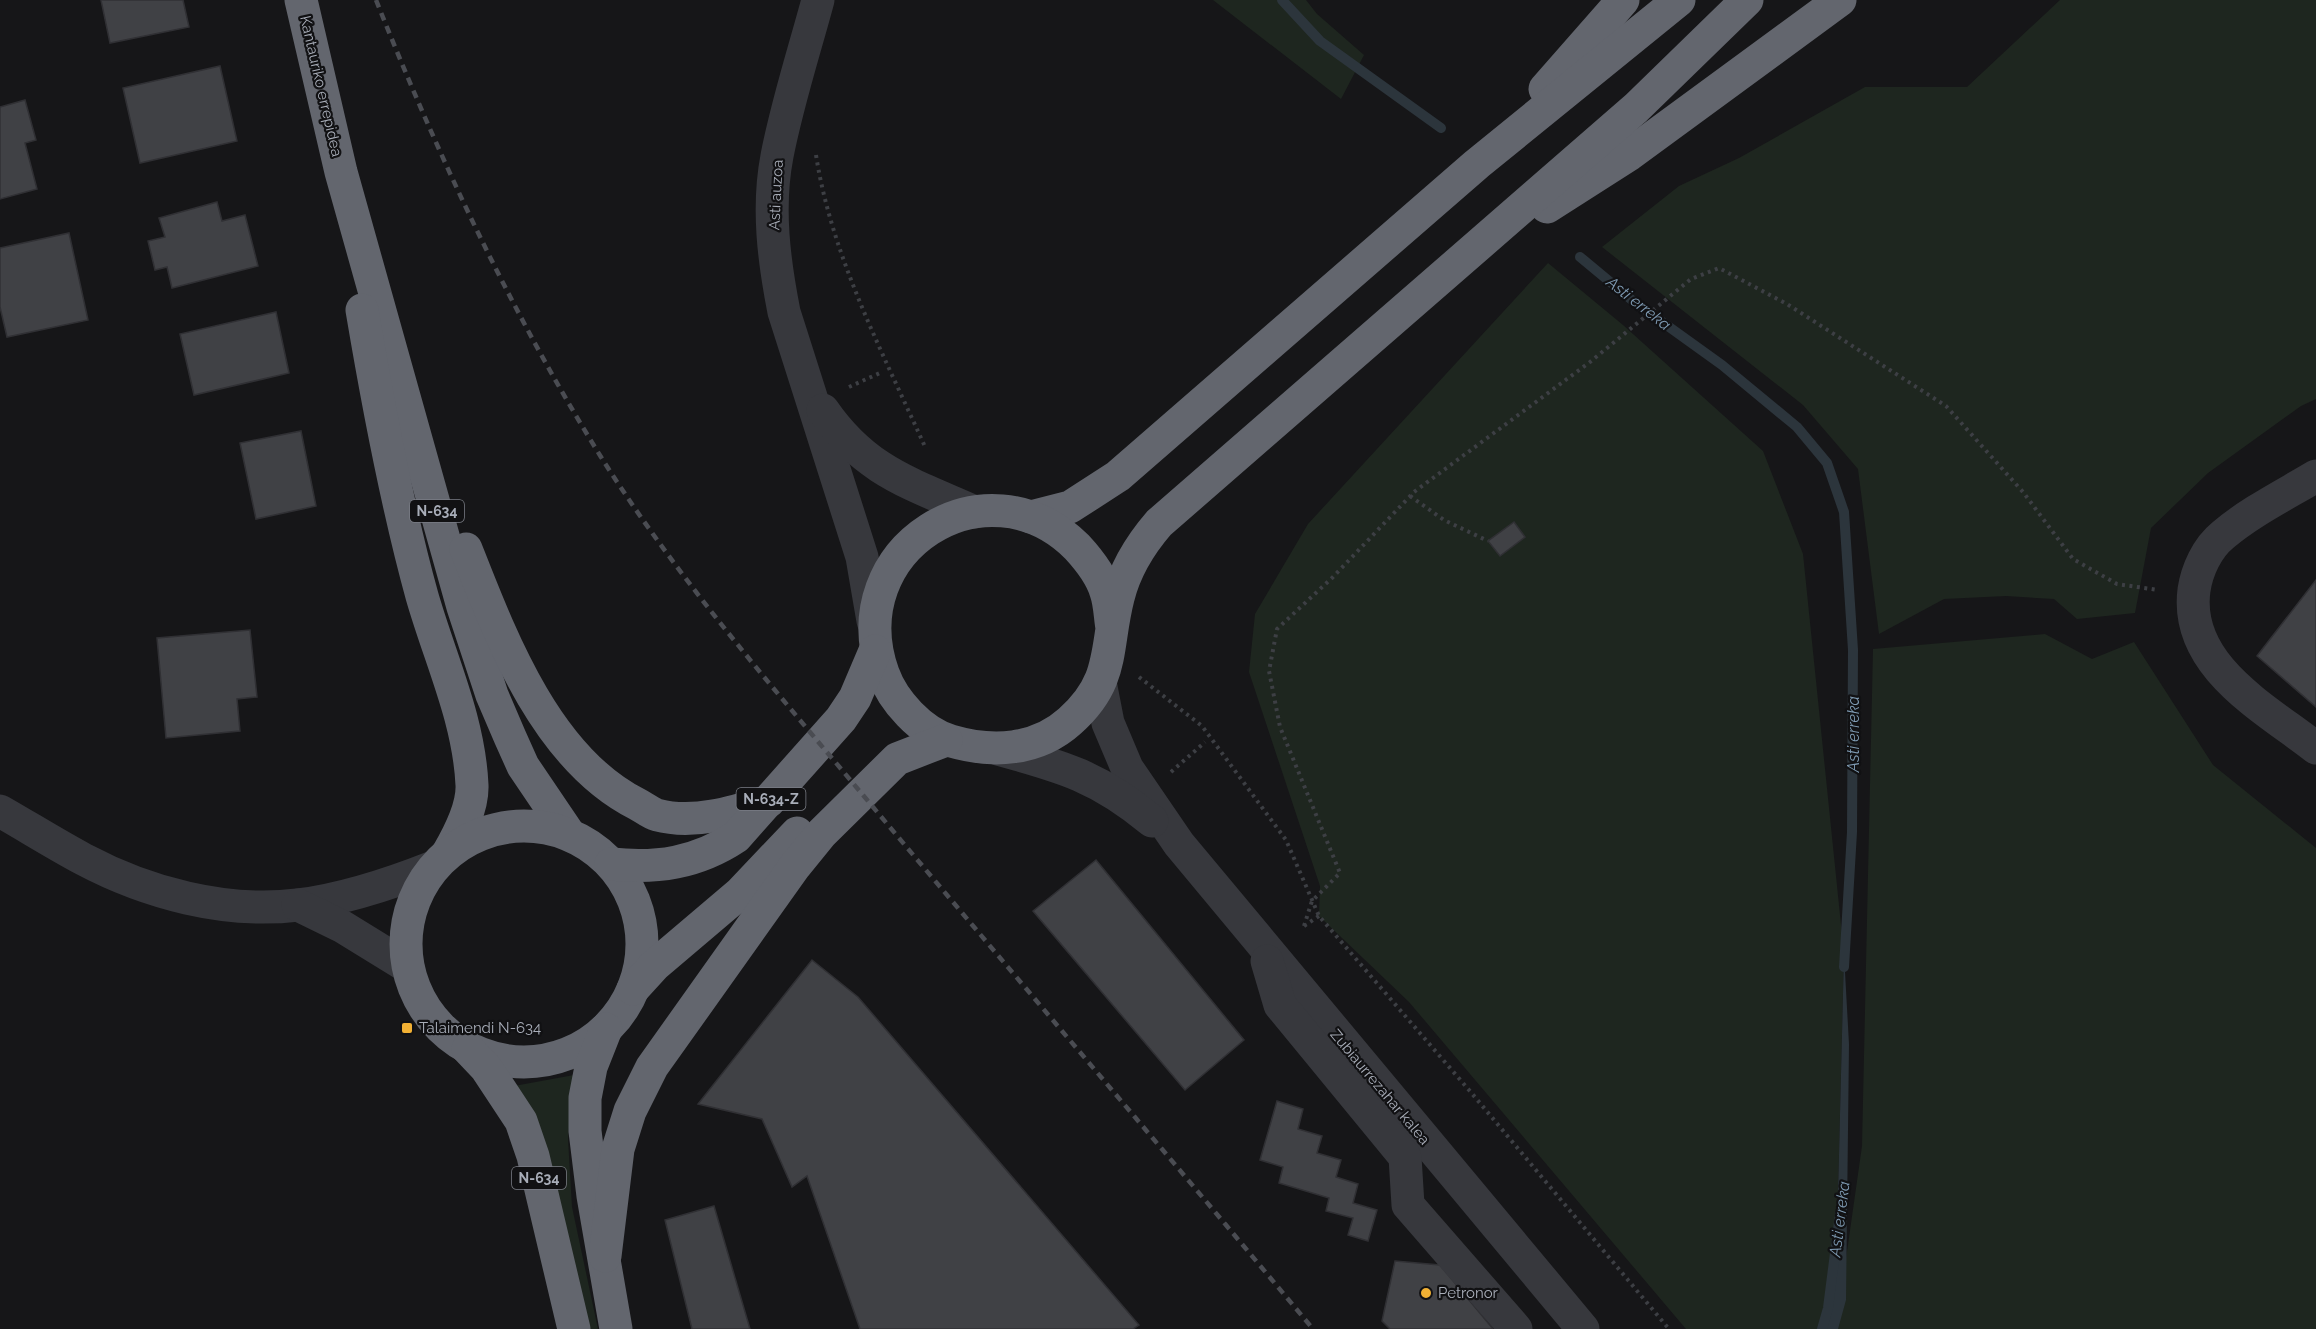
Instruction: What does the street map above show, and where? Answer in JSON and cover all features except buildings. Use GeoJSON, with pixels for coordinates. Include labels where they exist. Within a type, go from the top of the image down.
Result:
{"type":"FeatureCollection","features":[{"type":"Feature","properties":{"kind":"highway","name":"Kantauriko errepidea"},"geometry":{"type":"LineString","coordinates":[[301,0],[341,172]]}},
{"type":"Feature","properties":{"kind":"highway"},"geometry":{"type":"LineString","coordinates":[[1477,164],[1623,0]]}},
{"type":"Feature","properties":{"kind":"highway"},"geometry":{"type":"LineString","coordinates":[[1031,518],[1070,507],[1118,476],[1477,164],[1679,0]]}},
{"type":"Feature","properties":{"kind":"highway"},"geometry":{"type":"LineString","coordinates":[[1112,628],[1106,592],[1090,560],[1064,534],[1031,518],[1003,511],[975,512],[944,520],[909,545],[895,561],[880,589],[874,636],[888,688],[913,718],[946,740],[972,747],[998,749],[1023,745],[1047,736],[1069,722],[1087,704],[1100,682],[1109,656],[1112,628],[1125,576],[1142,543],[1159,523],[1636,108],[1747,0]]}},
{"type":"Feature","properties":{"kind":"highway"},"geometry":{"type":"LineString","coordinates":[[1456,264],[1630,154],[1840,0]]}},
{"type":"Feature","properties":{"kind":"highway","name":"N-634"},"geometry":{"type":"LineString","coordinates":[[341,172],[463,608],[492,694],[523,766],[568,834]]}},
{"type":"Feature","properties":{"kind":"highway","name":"N-634"},"geometry":{"type":"LineString","coordinates":[[341,172],[366,332],[406,538],[460,711],[469,752],[472,788],[459,836],[415,897],[406,932],[408,968],[416,992],[428,1013],[486,1068],[521,1121],[533,1156],[574,1329]]}},
{"type":"Feature","properties":{"kind":"highway"},"geometry":{"type":"LineString","coordinates":[[434,499],[458,530],[511,658],[548,718],[577,756],[602,783],[657,815],[717,816],[769,801]]}},
{"type":"Feature","properties":{"kind":"highway","name":"N-634-Z"},"geometry":{"type":"LineString","coordinates":[[611,864],[636,867],[687,861],[716,850],[736,837],[841,719],[855,698],[874,636]]}},
{"type":"Feature","properties":{"kind":"highway"},"geometry":{"type":"LineString","coordinates":[[605,1256],[618,1149],[630,1111],[652,1067],[795,866],[845,808],[897,759],[946,740]]}},
{"type":"Feature","properties":{"kind":"highway","name":"N-634-Z"},"geometry":{"type":"LineString","coordinates":[[633,989],[654,966],[740,893],[834,797],[897,759]]}},
{"type":"Feature","properties":{"kind":"highway","name":"N-634"},"geometry":{"type":"LineString","coordinates":[[441,860],[474,836],[505,827],[538,826],[568,834],[591,847],[611,864],[630,891],[640,923],[641,957],[633,989],[622,1011],[606,1029],[575,1051],[538,1061],[500,1059],[465,1046]]}},
{"type":"Feature","properties":{"kind":"highway","name":"N-634"},"geometry":{"type":"LineString","coordinates":[[606,1029],[591,1067],[585,1098],[585,1131],[592,1196],[605,1256],[616,1329]]}},
{"type":"Feature","properties":{"kind":"street","name":"Asti auzoa"},"geometry":{"type":"LineString","coordinates":[[818,0],[777,156],[773,195],[776,273],[792,340],[862,557],[874,636]]}},
{"type":"Feature","properties":{"kind":"street","name":"Asti auzoa"},"geometry":{"type":"LineString","coordinates":[[810,391],[837,431],[868,461],[902,480],[975,512]]}},
{"type":"Feature","properties":{"kind":"street"},"geometry":{"type":"LineString","coordinates":[[2316,476],[2222,535],[2206,555],[2196,580],[2192,607],[2197,633],[2208,656],[2225,676],[2316,748]]}},
{"type":"Feature","properties":{"kind":"street","name":"Zubiaurrezahar kalea"},"geometry":{"type":"LineString","coordinates":[[1100,682],[1108,723],[1127,768],[1179,844],[1583,1329]]}},
{"type":"Feature","properties":{"kind":"street","name":"Zubiaurrezahar kalea"},"geometry":{"type":"LineString","coordinates":[[998,749],[1068,768],[1099,783],[1132,804],[1179,844]]}},
{"type":"Feature","properties":{"kind":"street"},"geometry":{"type":"LineString","coordinates":[[0,811],[84,860],[142,885],[200,901],[298,905],[349,895],[441,860]]}},
{"type":"Feature","properties":{"kind":"street"},"geometry":{"type":"LineString","coordinates":[[298,905],[343,927],[408,968]]}},
{"type":"Feature","properties":{"kind":"street"},"geometry":{"type":"LineString","coordinates":[[1262,945],[1281,1005],[1405,1157],[1408,1205],[1516,1329]]}},
{"type":"Feature","properties":{"kind":"path"},"geometry":{"type":"LineString","coordinates":[[815,148],[840,246],[863,309],[926,449]]}},
{"type":"Feature","properties":{"kind":"path"},"geometry":{"type":"LineString","coordinates":[[1318,916],[1304,926],[1312,901],[1340,873],[1280,727],[1269,671],[1278,629],[1333,577],[1410,496],[1636,326],[1692,279],[1719,268],[1787,304],[1946,406],[2023,492],[2073,559],[2117,584],[2162,591]]}},
{"type":"Feature","properties":{"kind":"path"},"geometry":{"type":"LineString","coordinates":[[843,389],[882,372]]}},
{"type":"Feature","properties":{"kind":"path"},"geometry":{"type":"LineString","coordinates":[[1410,496],[1444,520],[1488,541]]}},
{"type":"Feature","properties":{"kind":"path"},"geometry":{"type":"LineString","coordinates":[[1134,673],[1202,726],[1286,840],[1318,916],[1477,1099],[1669,1329]]}},
{"type":"Feature","properties":{"kind":"path"},"geometry":{"type":"LineString","coordinates":[[1171,772],[1205,742]]}},
{"type":"Feature","properties":{"kind":"shaded area"},"geometry":{"type":"Polygon","coordinates":[[[1213,0],[1306,0],[1317,14],[1364,55],[1341,99],[1213,0]]]}},
{"type":"Feature","properties":{"kind":"shaded area"},"geometry":{"type":"Polygon","coordinates":[[[2060,0],[2316,0],[2316,399],[2301,406],[2208,473],[2151,528],[2135,613],[2077,619],[2054,599],[2006,596],[1944,599],[1879,634],[1858,469],[1803,405],[1602,247],[1679,186],[1739,158],[1865,87],[1967,87],[2060,0]]]}},
{"type":"Feature","properties":{"kind":"shaded area"},"geometry":{"type":"Polygon","coordinates":[[[1548,263],[1623,325],[1763,451],[1803,554],[1844,954],[1836,1275],[1828,1308],[1817,1329],[1686,1329],[1409,1002],[1319,916],[1320,886],[1249,672],[1255,614],[1308,524],[1548,263]]]}},
{"type":"Feature","properties":{"kind":"shaded area"},"geometry":{"type":"Polygon","coordinates":[[[2045,634],[2092,659],[2134,642],[2213,765],[2316,848],[2316,1329],[1836,1329],[1862,1146],[1873,649],[2045,634]]]}},
{"type":"Feature","properties":{"kind":"shaded area"},"geometry":{"type":"Polygon","coordinates":[[[574,1075],[568,1139],[572,1207],[598,1329],[586,1329],[514,1086],[574,1075]]]}},
{"type":"Feature","properties":{"kind":"water"},"geometry":{"type":"Polygon","coordinates":[[[1844,954],[1849,1044],[1846,1300],[1838,1329],[1817,1329],[1828,1308],[1836,1275],[1844,954]]]}},
{"type":"Feature","properties":{"kind":"waterway","name":"Asti erreka"},"geometry":{"type":"LineString","coordinates":[[1282,0],[1320,41],[1441,128]]}},
{"type":"Feature","properties":{"kind":"waterway","name":"Asti erreka"},"geometry":{"type":"LineString","coordinates":[[1580,257],[1633,301],[1722,365],[1797,427],[1827,463],[1844,512],[1853,650],[1852,832],[1844,967]]}},
{"type":"Feature","properties":{"kind":"waterway","name":"Asti erreka"},"geometry":{"type":"LineString","coordinates":[[1822,1329],[1828,1308],[1840,1214]]}},
{"type":"Feature","properties":{"kind":"railway"},"geometry":{"type":"LineString","coordinates":[[376,0],[425,118],[478,233],[568,402],[632,504],[698,595],[769,683],[1313,1329]]}},
{"type":"Feature","properties":{"kind":"place","name":"Talaimendi N-634"},"geometry":{"type":"Point","coordinates":[407,1028]}},
{"type":"Feature","properties":{"kind":"place","name":"Petronor"},"geometry":{"type":"Point","coordinates":[1426,1293]}}]}
